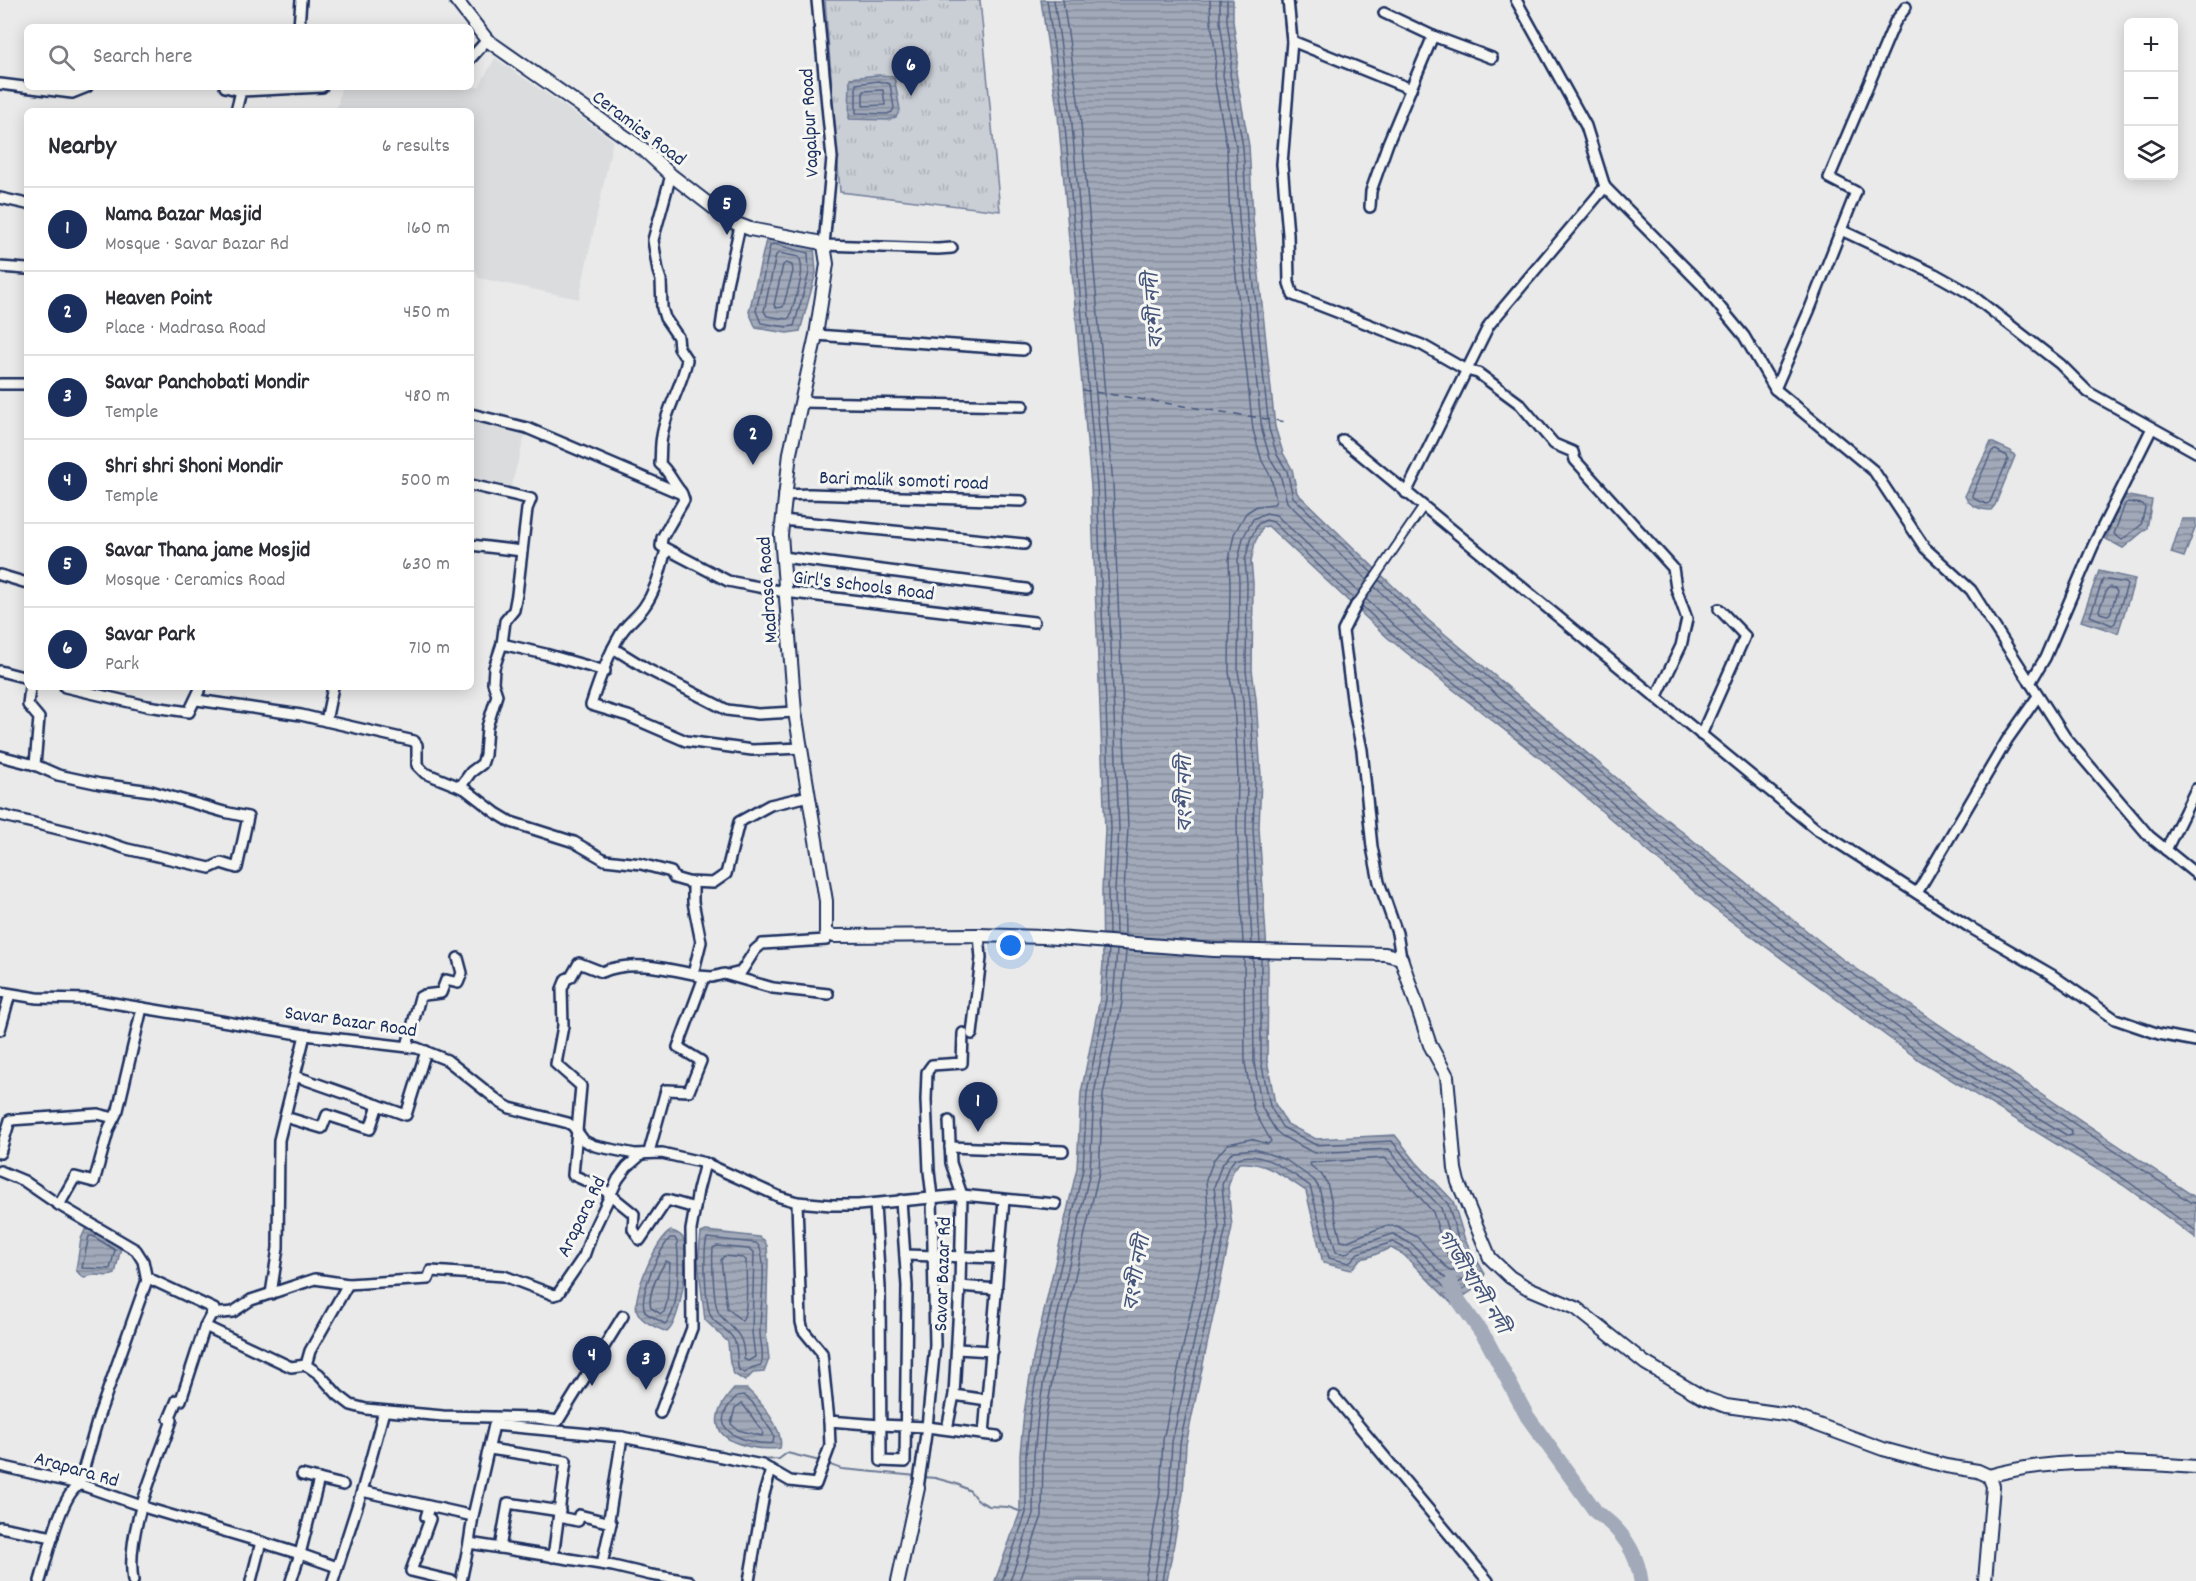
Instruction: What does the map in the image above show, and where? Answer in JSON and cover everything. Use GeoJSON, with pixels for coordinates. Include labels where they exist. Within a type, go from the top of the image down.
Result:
{"type":"FeatureCollection","features":[{"type":"Feature","properties":{"kind":"street"},"geometry":{"type":"LineString","coordinates":[[299,24],[301,0]]}},
{"type":"Feature","properties":{"kind":"street","name":"Ceramics Road"},"geometry":{"type":"LineString","coordinates":[[456,0],[487,40],[644,150],[671,175],[732,222],[740,226],[824,245]]}},
{"type":"Feature","properties":{"kind":"street","name":"Vagalpur Road"},"geometry":{"type":"LineString","coordinates":[[817,0],[832,158],[824,245]]}},
{"type":"Feature","properties":{"kind":"street"},"geometry":{"type":"LineString","coordinates":[[1288,0],[1292,41],[1282,164],[1288,234],[1289,283],[1293,294],[1422,345],[1478,374],[1520,404],[1554,444],[1573,452],[1575,460],[1673,568],[1675,583],[1687,619],[1681,646],[1656,698]]}},
{"type":"Feature","properties":{"kind":"street"},"geometry":{"type":"LineString","coordinates":[[1516,0],[1586,126],[1605,187],[1701,284],[1744,336],[1775,389],[1874,471],[1925,548],[1971,590],[2065,737],[2149,836],[2196,874]]}},
{"type":"Feature","properties":{"kind":"street"},"geometry":{"type":"LineString","coordinates":[[1775,389],[1856,192],[1829,178],[1895,22],[1906,7]]}},
{"type":"Feature","properties":{"kind":"street"},"geometry":{"type":"LineString","coordinates":[[1384,13],[1433,36],[1492,58]]}},
{"type":"Feature","properties":{"kind":"street"},"geometry":{"type":"LineString","coordinates":[[1370,207],[1371,191],[1388,143],[1433,36]]}},
{"type":"Feature","properties":{"kind":"street"},"geometry":{"type":"LineString","coordinates":[[474,55],[487,40]]}},
{"type":"Feature","properties":{"kind":"street"},"geometry":{"type":"LineString","coordinates":[[1292,41],[1411,89]]}},
{"type":"Feature","properties":{"kind":"street"},"geometry":{"type":"LineString","coordinates":[[0,84],[24,87]]}},
{"type":"Feature","properties":{"kind":"street"},"geometry":{"type":"LineString","coordinates":[[48,90],[72,93],[80,90]]}},
{"type":"Feature","properties":{"kind":"street"},"geometry":{"type":"LineString","coordinates":[[237,90],[255,90]]}},
{"type":"Feature","properties":{"kind":"street"},"geometry":{"type":"LineString","coordinates":[[237,108],[241,91]]}},
{"type":"Feature","properties":{"kind":"street"},"geometry":{"type":"LineString","coordinates":[[671,175],[653,240],[661,280],[662,308],[665,318],[678,337],[679,348],[687,360],[683,378],[662,434],[660,464],[666,469],[684,500],[662,538],[661,546],[666,550],[659,578],[644,607],[621,632],[612,648],[591,705],[628,716],[686,741],[752,750],[802,748]]}},
{"type":"Feature","properties":{"kind":"street"},"geometry":{"type":"LineString","coordinates":[[1406,493],[1489,325],[1605,187]]}},
{"type":"Feature","properties":{"kind":"street"},"geometry":{"type":"LineString","coordinates":[[0,198],[24,203]]}},
{"type":"Feature","properties":{"kind":"street"},"geometry":{"type":"LineString","coordinates":[[721,327],[727,284],[740,226]]}},
{"type":"Feature","properties":{"kind":"street"},"geometry":{"type":"LineString","coordinates":[[1842,230],[1935,274],[1969,293],[2060,364],[2088,392],[2196,452]]}},
{"type":"Feature","properties":{"kind":"street"},"geometry":{"type":"LineString","coordinates":[[824,245],[952,248]]}},
{"type":"Feature","properties":{"kind":"street","name":"Madrasa Road"},"geometry":{"type":"LineString","coordinates":[[824,245],[826,264],[816,335],[790,453],[782,520],[785,592],[795,712],[826,901],[826,937]]}},
{"type":"Feature","properties":{"kind":"street"},"geometry":{"type":"LineString","coordinates":[[0,267],[24,269]]}},
{"type":"Feature","properties":{"kind":"street"},"geometry":{"type":"LineString","coordinates":[[816,335],[1023,350]]}},
{"type":"Feature","properties":{"kind":"street"},"geometry":{"type":"LineString","coordinates":[[0,384],[24,384]]}},
{"type":"Feature","properties":{"kind":"street"},"geometry":{"type":"LineString","coordinates":[[801,402],[1023,406]]}},
{"type":"Feature","properties":{"kind":"street"},"geometry":{"type":"LineString","coordinates":[[474,415],[527,428],[682,494]]}},
{"type":"Feature","properties":{"kind":"street"},"geometry":{"type":"LineString","coordinates":[[2030,683],[2044,658],[2093,546],[2152,428]]}},
{"type":"Feature","properties":{"kind":"street"},"geometry":{"type":"LineString","coordinates":[[1344,440],[1815,828],[2052,975],[2115,1019],[2160,1034],[2196,1041]]}},
{"type":"Feature","properties":{"kind":"street"},"geometry":{"type":"LineString","coordinates":[[460,787],[471,772],[482,764],[485,755],[487,727],[497,695],[493,683],[494,668],[502,644],[505,621],[514,610],[527,509],[531,499],[474,486]]}},
{"type":"Feature","properties":{"kind":"street","name":"Bari malik somoti road"},"geometry":{"type":"LineString","coordinates":[[784,495],[1022,501]]}},
{"type":"Feature","properties":{"kind":"street"},"geometry":{"type":"LineString","coordinates":[[1423,507],[1356,605],[1343,631],[1353,706],[1362,750],[1372,847],[1379,882],[1397,933],[1401,958],[1430,1045],[1447,1076],[1458,1182],[1490,1258],[1510,1277],[1526,1287],[1576,1308],[1646,1363],[1704,1398],[1726,1406],[1791,1415],[1883,1449],[1946,1466],[1978,1471],[1989,1476],[2036,1466],[2069,1463],[2196,1467]]}},
{"type":"Feature","properties":{"kind":"street"},"geometry":{"type":"LineString","coordinates":[[782,520],[1024,544]]}},
{"type":"Feature","properties":{"kind":"street"},"geometry":{"type":"LineString","coordinates":[[474,545],[522,551]]}},
{"type":"Feature","properties":{"kind":"street","name":"Girl's Schools Road"},"geometry":{"type":"LineString","coordinates":[[666,550],[728,581],[785,592],[1034,622]]}},
{"type":"Feature","properties":{"kind":"street"},"geometry":{"type":"LineString","coordinates":[[783,557],[1026,589]]}},
{"type":"Feature","properties":{"kind":"street"},"geometry":{"type":"LineString","coordinates":[[0,575],[24,583]]}},
{"type":"Feature","properties":{"kind":"street"},"geometry":{"type":"LineString","coordinates":[[1701,735],[1745,636],[1719,609]]}},
{"type":"Feature","properties":{"kind":"street"},"geometry":{"type":"LineString","coordinates":[[502,644],[605,671]]}},
{"type":"Feature","properties":{"kind":"street"},"geometry":{"type":"LineString","coordinates":[[612,648],[647,669],[727,710],[758,714],[795,712]]}},
{"type":"Feature","properties":{"kind":"street"},"geometry":{"type":"LineString","coordinates":[[0,671],[24,677]]}},
{"type":"Feature","properties":{"kind":"street"},"geometry":{"type":"LineString","coordinates":[[30,690],[28,705],[39,718],[35,765]]}},
{"type":"Feature","properties":{"kind":"street"},"geometry":{"type":"LineString","coordinates":[[79,690],[174,711],[189,712],[200,690]]}},
{"type":"Feature","properties":{"kind":"street"},"geometry":{"type":"LineString","coordinates":[[326,721],[332,690]]}},
{"type":"Feature","properties":{"kind":"street"},"geometry":{"type":"LineString","coordinates":[[1917,893],[2007,740],[2038,696]]}},
{"type":"Feature","properties":{"kind":"street"},"geometry":{"type":"LineString","coordinates":[[196,700],[301,715],[414,741],[417,745],[417,765],[425,773],[460,787],[496,813],[519,825],[573,842],[605,860],[641,864],[671,872],[674,878],[693,883],[714,883],[726,874],[739,822],[770,805],[809,796]]}},
{"type":"Feature","properties":{"kind":"street"},"geometry":{"type":"LineString","coordinates":[[0,756],[35,765],[58,775],[151,791],[248,817],[237,868],[221,863],[210,868],[127,849],[92,837],[0,815]]}},
{"type":"Feature","properties":{"kind":"street"},"geometry":{"type":"LineString","coordinates":[[2166,850],[2196,789]]}},
{"type":"Feature","properties":{"kind":"street"},"geometry":{"type":"LineString","coordinates":[[693,883],[693,902],[701,942],[693,974]]}},
{"type":"Feature","properties":{"kind":"street"},"geometry":{"type":"LineString","coordinates":[[898,1581],[922,1469],[935,1345],[932,1197],[928,1172],[927,1072],[932,1065],[962,1063],[981,958],[979,935]]}},
{"type":"Feature","properties":{"kind":"street"},"geometry":{"type":"LineString","coordinates":[[728,975],[741,972],[755,950],[762,944],[834,936],[1044,937],[1214,950],[1385,954],[1401,958]]}},
{"type":"Feature","properties":{"kind":"street"},"geometry":{"type":"LineString","coordinates":[[407,1046],[420,997],[441,993],[446,980],[458,983],[462,973],[459,958]]}},
{"type":"Feature","properties":{"kind":"street"},"geometry":{"type":"LineString","coordinates":[[694,1208],[667,1200],[640,1240],[633,1229],[634,1214],[602,1188],[573,1175],[581,1086],[556,1064],[563,1026],[562,989],[566,979],[571,977],[579,963],[602,972],[611,968],[635,966],[669,968],[704,977],[728,975],[773,988],[828,994]]}},
{"type":"Feature","properties":{"kind":"street"},"geometry":{"type":"LineString","coordinates":[[646,1153],[666,1090],[689,1091],[701,1061],[678,1047],[704,977]]}},
{"type":"Feature","properties":{"kind":"street","name":"Savar Bazar Road"},"geometry":{"type":"LineString","coordinates":[[0,992],[37,998],[89,999],[305,1035],[407,1046],[426,1051],[461,1069],[510,1108],[568,1123],[584,1141],[595,1146],[621,1152],[676,1156],[705,1163],[780,1197],[797,1202],[831,1205],[874,1204],[962,1195],[1056,1204]]}},
{"type":"Feature","properties":{"kind":"street"},"geometry":{"type":"LineString","coordinates":[[0,1030],[10,994]]}},
{"type":"Feature","properties":{"kind":"street"},"geometry":{"type":"LineString","coordinates":[[59,1205],[75,1177],[94,1182],[109,1128],[118,1110],[142,1008]]}},
{"type":"Feature","properties":{"kind":"street"},"geometry":{"type":"LineString","coordinates":[[271,1294],[278,1248],[279,1140],[305,1035]]}},
{"type":"Feature","properties":{"kind":"street"},"geometry":{"type":"LineString","coordinates":[[295,1076],[406,1115],[426,1051]]}},
{"type":"Feature","properties":{"kind":"street"},"geometry":{"type":"LineString","coordinates":[[285,1117],[322,1128],[327,1115],[370,1129],[378,1105]]}},
{"type":"Feature","properties":{"kind":"street"},"geometry":{"type":"LineString","coordinates":[[0,1153],[10,1120],[98,1114],[114,1118]]}},
{"type":"Feature","properties":{"kind":"street","name":"Savar Bazar Rd"},"geometry":{"type":"LineString","coordinates":[[947,1429],[954,1395],[957,1349],[962,1195],[951,1163],[949,1121]]}},
{"type":"Feature","properties":{"kind":"street"},"geometry":{"type":"LineString","coordinates":[[950,1147],[1063,1151]]}},
{"type":"Feature","properties":{"kind":"street","name":"Arapara Rd"},"geometry":{"type":"LineString","coordinates":[[348,1284],[428,1280],[431,1270],[504,1276],[554,1295],[558,1294],[584,1256],[610,1194],[627,1167],[646,1153]]}},
{"type":"Feature","properties":{"kind":"street"},"geometry":{"type":"LineString","coordinates":[[660,1413],[692,1328],[691,1242],[694,1208],[705,1163]]}},
{"type":"Feature","properties":{"kind":"street"},"geometry":{"type":"LineString","coordinates":[[0,1171],[24,1180],[59,1205],[136,1250],[143,1261],[146,1277],[142,1295],[99,1415],[79,1484],[72,1490],[59,1518],[40,1581]]}},
{"type":"Feature","properties":{"kind":"street","name":"Savar Bazar Rd"},"geometry":{"type":"LineString","coordinates":[[880,1425],[881,1461],[905,1462],[908,1286],[901,1200]]}},
{"type":"Feature","properties":{"kind":"street"},"geometry":{"type":"LineString","coordinates":[[984,1434],[1004,1200]]}},
{"type":"Feature","properties":{"kind":"street"},"geometry":{"type":"LineString","coordinates":[[461,1581],[494,1425],[622,1437],[762,1465],[790,1481],[816,1484],[830,1446],[829,1421],[822,1353],[803,1330],[801,1322],[797,1202]]}},
{"type":"Feature","properties":{"kind":"street"},"geometry":{"type":"LineString","coordinates":[[874,1204],[880,1287],[880,1425]]}},
{"type":"Feature","properties":{"kind":"street"},"geometry":{"type":"LineString","coordinates":[[905,1255],[998,1258]]}},
{"type":"Feature","properties":{"kind":"street"},"geometry":{"type":"LineString","coordinates":[[133,1581],[131,1568],[135,1537],[143,1506],[172,1420],[169,1419],[177,1400],[181,1400],[205,1326],[214,1309],[146,1277]]}},
{"type":"Feature","properties":{"kind":"street"},"geometry":{"type":"LineString","coordinates":[[212,1314],[233,1312],[250,1300],[315,1279],[348,1284],[310,1351],[306,1365]]}},
{"type":"Feature","properties":{"kind":"street"},"geometry":{"type":"LineString","coordinates":[[960,1286],[997,1289]]}},
{"type":"Feature","properties":{"kind":"street"},"geometry":{"type":"LineString","coordinates":[[205,1326],[291,1367],[306,1365],[319,1374],[338,1395],[351,1405],[384,1411],[442,1416],[537,1418],[558,1421],[623,1316]]}},
{"type":"Feature","properties":{"kind":"street"},"geometry":{"type":"LineString","coordinates":[[957,1349],[992,1351]]}},
{"type":"Feature","properties":{"kind":"street"},"geometry":{"type":"LineString","coordinates":[[954,1395],[987,1400]]}},
{"type":"Feature","properties":{"kind":"street"},"geometry":{"type":"LineString","coordinates":[[1334,1396],[1488,1581]]}},
{"type":"Feature","properties":{"kind":"street"},"geometry":{"type":"LineString","coordinates":[[333,1581],[362,1491],[384,1411]]}},
{"type":"Feature","properties":{"kind":"street"},"geometry":{"type":"LineString","coordinates":[[829,1421],[927,1427],[997,1436]]}},
{"type":"Feature","properties":{"kind":"street"},"geometry":{"type":"LineString","coordinates":[[602,1564],[611,1523],[609,1519],[622,1437]]}},
{"type":"Feature","properties":{"kind":"street"},"geometry":{"type":"LineString","coordinates":[[490,1449],[566,1461],[553,1557]]}},
{"type":"Feature","properties":{"kind":"street","name":"Arapara Rd"},"geometry":{"type":"LineString","coordinates":[[0,1466],[79,1484],[337,1567]]}},
{"type":"Feature","properties":{"kind":"street"},"geometry":{"type":"LineString","coordinates":[[749,1581],[764,1494],[771,1470]]}},
{"type":"Feature","properties":{"kind":"street"},"geometry":{"type":"LineString","coordinates":[[302,1475],[342,1485]]}},
{"type":"Feature","properties":{"kind":"street"},"geometry":{"type":"LineString","coordinates":[[1985,1581],[1993,1486],[1989,1476]]}},
{"type":"Feature","properties":{"kind":"street"},"geometry":{"type":"LineString","coordinates":[[291,1581],[319,1479]]}},
{"type":"Feature","properties":{"kind":"street"},"geometry":{"type":"LineString","coordinates":[[362,1491],[473,1516]]}},
{"type":"Feature","properties":{"kind":"street"},"geometry":{"type":"LineString","coordinates":[[500,1548],[508,1503],[560,1514],[578,1521],[579,1515],[611,1523]]}},
{"type":"Feature","properties":{"kind":"street"},"geometry":{"type":"LineString","coordinates":[[429,1507],[426,1517],[430,1519],[411,1570],[452,1581]]}},
{"type":"Feature","properties":{"kind":"street"},"geometry":{"type":"LineString","coordinates":[[0,1527],[53,1537]]}},
{"type":"Feature","properties":{"kind":"street"},"geometry":{"type":"LineString","coordinates":[[251,1581],[261,1542]]}},
{"type":"Feature","properties":{"kind":"street"},"geometry":{"type":"LineString","coordinates":[[469,1543],[602,1564],[689,1581]]}},
{"type":"Feature","properties":{"kind":"shaded area"},"geometry":{"type":"Polygon","coordinates":[[[495,58],[613,140],[579,299],[479,278],[474,265],[474,108],[338,108],[340,90],[474,90],[474,87],[479,87],[495,58]]]}},
{"type":"Feature","properties":{"kind":"shaded area"},"geometry":{"type":"Polygon","coordinates":[[[474,415],[527,428],[508,498],[474,493],[474,415]]]}},
{"type":"Feature","properties":{"kind":"green space"},"geometry":{"type":"Polygon","coordinates":[[[825,0],[980,0],[1000,211],[840,192],[825,0]]]}},
{"type":"Feature","properties":{"kind":"water","name":"বংশী নদী"},"geometry":{"type":"Polygon","coordinates":[[[1041,0],[1233,0],[1233,21],[1238,56],[1236,73],[1249,146],[1253,219],[1275,427],[1283,453],[1292,469],[1297,493],[1428,620],[1656,811],[1842,959],[2196,1198],[2196,1238],[2123,1185],[1919,1060],[1712,907],[1550,766],[1388,638],[1268,526],[1263,527],[1255,542],[1251,561],[1252,670],[1261,777],[1259,828],[1268,968],[1267,1060],[1275,1104],[1287,1124],[1316,1139],[1395,1135],[1416,1162],[1453,1201],[1465,1240],[1485,1274],[1476,1288],[1452,1304],[1404,1255],[1391,1248],[1360,1259],[1351,1270],[1323,1263],[1306,1191],[1266,1167],[1239,1163],[1233,1171],[1228,1187],[1232,1227],[1186,1444],[1183,1494],[1167,1581],[995,1581],[1020,1512],[1020,1454],[1024,1413],[1033,1359],[1077,1168],[1081,1093],[1100,998],[1103,964],[1102,890],[1105,830],[1091,486],[1058,115],[1041,0]]]}},
{"type":"Feature","properties":{"kind":"water"},"geometry":{"type":"Polygon","coordinates":[[[894,76],[900,110],[896,117],[888,120],[849,119],[850,78],[894,76]]]}},
{"type":"Feature","properties":{"kind":"water"},"geometry":{"type":"Polygon","coordinates":[[[767,236],[814,246],[816,273],[800,331],[787,333],[756,328],[749,312],[767,236]]]}},
{"type":"Feature","properties":{"kind":"water"},"geometry":{"type":"Polygon","coordinates":[[[1991,442],[2011,451],[2015,456],[1991,510],[1976,507],[1965,496],[1991,442]]]}},
{"type":"Feature","properties":{"kind":"water"},"geometry":{"type":"Polygon","coordinates":[[[2122,495],[2152,500],[2147,528],[2123,548],[2106,539],[2122,495]]]}},
{"type":"Feature","properties":{"kind":"water"},"geometry":{"type":"Polygon","coordinates":[[[2182,519],[2196,519],[2196,526],[2184,557],[2171,553],[2182,519]]]}},
{"type":"Feature","properties":{"kind":"water"},"geometry":{"type":"Polygon","coordinates":[[[2099,571],[2135,579],[2118,633],[2081,621],[2099,571]]]}},
{"type":"Feature","properties":{"kind":"water"},"geometry":{"type":"Polygon","coordinates":[[[85,1230],[95,1230],[121,1247],[115,1274],[92,1275],[85,1278],[76,1270],[81,1239],[85,1230]]]}},
{"type":"Feature","properties":{"kind":"water"},"geometry":{"type":"Polygon","coordinates":[[[671,1231],[683,1238],[685,1272],[680,1302],[672,1326],[667,1332],[642,1318],[637,1311],[636,1303],[647,1267],[659,1244],[671,1231]]]}},
{"type":"Feature","properties":{"kind":"water"},"geometry":{"type":"Polygon","coordinates":[[[706,1231],[759,1237],[767,1246],[766,1333],[769,1359],[764,1372],[753,1373],[745,1381],[734,1374],[730,1363],[728,1342],[705,1320],[698,1261],[701,1233],[706,1231]]]}},
{"type":"Feature","properties":{"kind":"water"},"geometry":{"type":"Polygon","coordinates":[[[734,1389],[747,1389],[758,1400],[775,1424],[781,1441],[780,1448],[766,1449],[743,1445],[732,1441],[719,1429],[718,1414],[734,1389]]]}},
{"type":"Feature","properties":{"kind":"waterway","name":"গাজীখালী নদী"},"geometry":{"type":"LineString","coordinates":[[1451,1284],[1459,1301],[1486,1339],[1527,1416],[1596,1512],[1620,1533],[1632,1550],[1641,1581]]}},
{"type":"Feature","properties":{"kind":"waterway"},"geometry":{"type":"LineString","coordinates":[[520,1422],[589,1429]]}},
{"type":"Feature","properties":{"kind":"waterway"},"geometry":{"type":"LineString","coordinates":[[760,1460],[779,1459],[787,1453],[820,1461]]}},
{"type":"Feature","properties":{"kind":"waterway"},"geometry":{"type":"LineString","coordinates":[[825,1463],[842,1469],[917,1476]]}},
{"type":"Feature","properties":{"kind":"waterway"},"geometry":{"type":"LineString","coordinates":[[923,1477],[957,1484],[970,1491],[977,1500],[989,1506],[1008,1507],[1022,1512]]}},
{"type":"Feature","properties":{"kind":"ferry route"},"geometry":{"type":"LineString","coordinates":[[1082,390],[1286,422]]}},
{"type":"Feature","properties":{"kind":"place","name":"Savar Park"},"geometry":{"type":"Point","coordinates":[911,96]}},
{"type":"Feature","properties":{"kind":"place","name":"Savar Thana jame Mosjid"},"geometry":{"type":"Point","coordinates":[727,235]}},
{"type":"Feature","properties":{"kind":"place","name":"Heaven Point"},"geometry":{"type":"Point","coordinates":[753,465]}},
{"type":"Feature","properties":{"kind":"place","name":"Nama Bazar Masjid"},"geometry":{"type":"Point","coordinates":[978,1132]}},
{"type":"Feature","properties":{"kind":"place","name":"Shri shri Shoni Mondir"},"geometry":{"type":"Point","coordinates":[592,1386]}},
{"type":"Feature","properties":{"kind":"place","name":"Savar Panchobati Mondir"},"geometry":{"type":"Point","coordinates":[646,1390]}}]}
